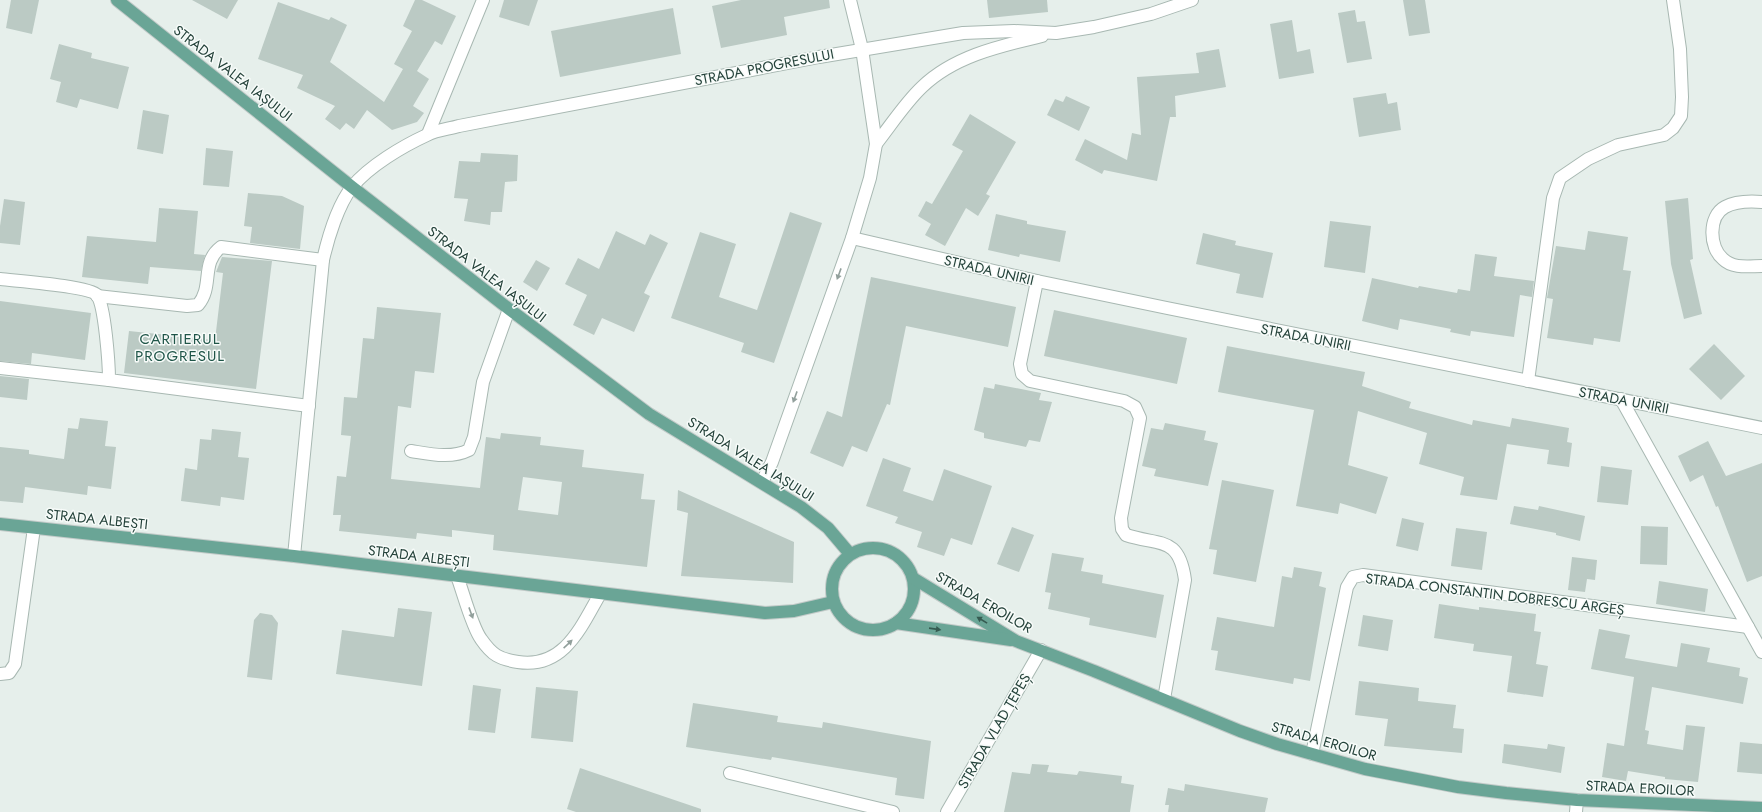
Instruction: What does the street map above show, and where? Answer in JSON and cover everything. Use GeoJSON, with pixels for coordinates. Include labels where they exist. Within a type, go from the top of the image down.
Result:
{"type":"FeatureCollection","features":[{"type":"Feature","properties":{"kind":"main road","name":"STRADA VALEA IAȘULUI"},"geometry":{"type":"LineString","coordinates":[[117,0],[509,310],[649,414],[762,482],[801,508],[828,528],[850,554]]}},
{"type":"Feature","properties":{"kind":"main road","name":"STRADA ALBEȘTI"},"geometry":{"type":"LineString","coordinates":[[0,524],[294,556],[765,613],[794,611],[834,602]]}},
{"type":"Feature","properties":{"kind":"main road"},"geometry":{"type":"LineString","coordinates":[[875,548],[887,550],[898,556],[907,566],[913,578],[914,591],[911,604],[905,615],[896,623],[878,630],[860,628],[848,623],[839,614],[831,589],[834,576],[840,564],[850,554],[862,549],[875,548]]}},
{"type":"Feature","properties":{"kind":"main road","name":"STRADA EROILOR"},"geometry":{"type":"LineString","coordinates":[[913,578],[1016,641],[1164,699],[1240,731],[1365,769],[1576,806],[1762,808]]}},
{"type":"Feature","properties":{"kind":"main road"},"geometry":{"type":"LineString","coordinates":[[896,623],[1016,641]]}},
{"type":"Feature","properties":{"kind":"street"},"geometry":{"type":"LineString","coordinates":[[428,134],[483,0]]}},
{"type":"Feature","properties":{"kind":"street"},"geometry":{"type":"LineString","coordinates":[[762,482],[772,462],[852,238],[870,178],[876,144],[862,49],[850,0]]}},
{"type":"Feature","properties":{"kind":"street","name":"STRADA PROGRESULUI"},"geometry":{"type":"LineString","coordinates":[[352,187],[371,169],[428,134],[545,109],[862,49],[963,33],[1014,31],[1056,33],[1094,28],[1151,14],[1192,0]]}},
{"type":"Feature","properties":{"kind":"street"},"geometry":{"type":"LineString","coordinates":[[1528,381],[1553,198],[1560,178],[1588,159],[1618,145],[1664,135],[1674,128],[1680,116],[1682,97],[1680,49],[1673,0]]}},
{"type":"Feature","properties":{"kind":"street"},"geometry":{"type":"LineString","coordinates":[[876,144],[922,87],[944,70],[978,54],[1010,44],[1056,33]]}},
{"type":"Feature","properties":{"kind":"street"},"geometry":{"type":"LineString","coordinates":[[294,556],[323,260],[328,238],[352,187]]}},
{"type":"Feature","properties":{"kind":"street"},"geometry":{"type":"LineString","coordinates":[[1762,202],[1745,201],[1724,207],[1716,215],[1712,229],[1714,246],[1722,259],[1742,267],[1762,266]]}},
{"type":"Feature","properties":{"kind":"street","name":"STRADA UNIRII"},"geometry":{"type":"LineString","coordinates":[[852,238],[1037,281],[1309,338],[1762,428]]}},
{"type":"Feature","properties":{"kind":"street"},"geometry":{"type":"LineString","coordinates":[[97,296],[187,306],[198,305],[205,297],[210,262],[213,253],[221,247],[323,260]]}},
{"type":"Feature","properties":{"kind":"street"},"geometry":{"type":"LineString","coordinates":[[0,279],[92,291],[97,296],[102,310],[109,380]]}},
{"type":"Feature","properties":{"kind":"street"},"geometry":{"type":"LineString","coordinates":[[1037,281],[1020,364],[1022,374],[1030,381],[1124,402],[1135,407],[1140,418],[1121,518],[1122,529],[1126,535],[1160,542],[1174,550],[1183,563],[1185,580],[1164,699]]}},
{"type":"Feature","properties":{"kind":"street"},"geometry":{"type":"LineString","coordinates":[[411,451],[439,455],[459,455],[469,450],[474,437],[483,382],[509,310]]}},
{"type":"Feature","properties":{"kind":"street"},"geometry":{"type":"LineString","coordinates":[[0,368],[109,380],[309,406]]}},
{"type":"Feature","properties":{"kind":"street"},"geometry":{"type":"LineString","coordinates":[[1620,399],[1762,652]]}},
{"type":"Feature","properties":{"kind":"street"},"geometry":{"type":"LineString","coordinates":[[0,674],[9,673],[15,664],[34,528]]}},
{"type":"Feature","properties":{"kind":"street","name":"STRADA CONSTANTIN DOBRESCU ARGEȘ"},"geometry":{"type":"LineString","coordinates":[[1312,754],[1347,587],[1353,577],[1363,575],[1748,627]]}},
{"type":"Feature","properties":{"kind":"street"},"geometry":{"type":"LineString","coordinates":[[457,576],[480,637],[487,647],[491,652],[503,660],[524,663],[541,662],[556,655],[571,642],[600,594]]}},
{"type":"Feature","properties":{"kind":"street","name":"STRADA VLAD ȚEPEȘ"},"geometry":{"type":"LineString","coordinates":[[947,812],[1041,650]]}},
{"type":"Feature","properties":{"kind":"street"},"geometry":{"type":"LineString","coordinates":[[730,773],[893,812]]}},
{"type":"Feature","properties":{"kind":"building"},"geometry":{"type":"Polygon","coordinates":[[[11,0],[39,0],[32,34],[6,28],[11,0]]]}},
{"type":"Feature","properties":{"kind":"building"},"geometry":{"type":"Polygon","coordinates":[[[192,0],[238,0],[227,19],[192,0]]]}},
{"type":"Feature","properties":{"kind":"building"},"geometry":{"type":"Polygon","coordinates":[[[415,0],[422,0],[456,16],[442,45],[435,41],[417,71],[429,79],[413,106],[424,113],[417,122],[392,130],[367,110],[354,129],[346,123],[340,130],[325,119],[335,106],[297,88],[303,75],[258,59],[278,2],[329,20],[331,17],[347,25],[330,62],[384,102],[403,69],[394,64],[412,31],[403,26],[415,0]]]}},
{"type":"Feature","properties":{"kind":"building"},"geometry":{"type":"Polygon","coordinates":[[[504,0],[538,0],[529,26],[499,17],[504,0]]]}},
{"type":"Feature","properties":{"kind":"building"},"geometry":{"type":"Polygon","coordinates":[[[741,0],[829,0],[830,8],[784,17],[787,35],[721,48],[712,6],[741,0]]]}},
{"type":"Feature","properties":{"kind":"building"},"geometry":{"type":"Polygon","coordinates":[[[987,0],[1047,0],[1048,12],[989,18],[987,0]]]}},
{"type":"Feature","properties":{"kind":"building"},"geometry":{"type":"Polygon","coordinates":[[[1403,0],[1425,0],[1430,33],[1409,36],[1403,0]]]}},
{"type":"Feature","properties":{"kind":"building"},"geometry":{"type":"Polygon","coordinates":[[[673,8],[681,54],[560,77],[551,31],[673,8]]]}},
{"type":"Feature","properties":{"kind":"building"},"geometry":{"type":"Polygon","coordinates":[[[1355,10],[1357,22],[1365,21],[1372,59],[1347,63],[1338,13],[1355,10]]]}},
{"type":"Feature","properties":{"kind":"building"},"geometry":{"type":"Polygon","coordinates":[[[1292,20],[1297,52],[1310,49],[1314,73],[1279,79],[1270,24],[1292,20]]]}},
{"type":"Feature","properties":{"kind":"building"},"geometry":{"type":"Polygon","coordinates":[[[59,44],[92,53],[91,58],[129,67],[118,109],[80,99],[77,108],[56,102],[61,82],[50,79],[59,44]]]}},
{"type":"Feature","properties":{"kind":"building"},"geometry":{"type":"Polygon","coordinates":[[[1219,49],[1226,87],[1175,96],[1176,117],[1170,117],[1157,181],[1104,170],[1102,174],[1075,160],[1085,139],[1127,160],[1132,133],[1141,135],[1137,77],[1199,73],[1196,53],[1219,49]]]}},
{"type":"Feature","properties":{"kind":"building"},"geometry":{"type":"Polygon","coordinates":[[[1386,93],[1388,104],[1397,102],[1401,130],[1359,137],[1353,98],[1386,93]]]}},
{"type":"Feature","properties":{"kind":"building"},"geometry":{"type":"Polygon","coordinates":[[[1066,96],[1090,107],[1079,131],[1047,115],[1055,99],[1063,102],[1066,96]]]}},
{"type":"Feature","properties":{"kind":"building"},"geometry":{"type":"Polygon","coordinates":[[[143,110],[169,115],[163,154],[137,149],[143,110]]]}},
{"type":"Feature","properties":{"kind":"building"},"geometry":{"type":"Polygon","coordinates":[[[970,114],[1016,142],[986,194],[990,196],[978,216],[966,208],[945,246],[925,235],[931,224],[918,216],[926,201],[932,204],[963,151],[952,145],[970,114]]]}},
{"type":"Feature","properties":{"kind":"building"},"geometry":{"type":"Polygon","coordinates":[[[206,148],[233,151],[229,187],[203,185],[206,148]]]}},
{"type":"Feature","properties":{"kind":"building"},"geometry":{"type":"Polygon","coordinates":[[[481,153],[518,155],[517,181],[505,182],[502,212],[491,212],[490,225],[464,221],[468,199],[454,198],[459,161],[480,162],[481,153]]]}},
{"type":"Feature","properties":{"kind":"building"},"geometry":{"type":"Polygon","coordinates":[[[248,193],[282,196],[304,206],[300,249],[250,243],[252,227],[244,226],[248,193]]]}},
{"type":"Feature","properties":{"kind":"building"},"geometry":{"type":"Polygon","coordinates":[[[1688,198],[1693,259],[1690,260],[1702,314],[1684,319],[1671,264],[1665,201],[1688,198]]]}},
{"type":"Feature","properties":{"kind":"building"},"geometry":{"type":"Polygon","coordinates":[[[4,199],[25,202],[20,245],[0,243],[0,226],[4,199]]]}},
{"type":"Feature","properties":{"kind":"building"},"geometry":{"type":"Polygon","coordinates":[[[159,208],[198,211],[194,254],[205,255],[201,271],[150,267],[148,284],[82,277],[87,236],[156,242],[159,208]]]}},
{"type":"Feature","properties":{"kind":"building"},"geometry":{"type":"Polygon","coordinates":[[[790,212],[822,223],[774,363],[741,352],[744,343],[671,318],[700,232],[736,244],[719,297],[757,310],[790,212]]]}},
{"type":"Feature","properties":{"kind":"building"},"geometry":{"type":"Polygon","coordinates":[[[996,214],[1027,221],[1027,224],[1066,231],[1060,262],[1020,254],[1019,257],[988,250],[996,214]]]}},
{"type":"Feature","properties":{"kind":"building"},"geometry":{"type":"Polygon","coordinates":[[[1330,221],[1371,226],[1365,273],[1324,267],[1330,221]]]}},
{"type":"Feature","properties":{"kind":"building"},"geometry":{"type":"Polygon","coordinates":[[[616,231],[645,245],[650,234],[668,243],[644,293],[650,296],[634,332],[602,318],[594,335],[573,325],[587,295],[565,284],[578,258],[599,269],[616,231]]]}},
{"type":"Feature","properties":{"kind":"building"},"geometry":{"type":"Polygon","coordinates":[[[1588,231],[1628,237],[1623,270],[1631,271],[1620,342],[1594,338],[1593,345],[1547,338],[1553,299],[1547,298],[1556,246],[1585,250],[1588,231]]]}},
{"type":"Feature","properties":{"kind":"building"},"geometry":{"type":"Polygon","coordinates":[[[1203,233],[1236,241],[1235,245],[1273,253],[1263,298],[1236,293],[1240,274],[1196,264],[1203,233]]]}},
{"type":"Feature","properties":{"kind":"building"},"geometry":{"type":"Polygon","coordinates":[[[1475,254],[1497,257],[1494,276],[1534,281],[1532,297],[1520,295],[1514,337],[1471,331],[1470,336],[1450,332],[1451,329],[1400,319],[1398,330],[1362,321],[1372,278],[1418,288],[1419,286],[1457,293],[1458,289],[1470,291],[1475,254]]]}},
{"type":"Feature","properties":{"kind":"building"},"geometry":{"type":"Polygon","coordinates":[[[222,257],[272,261],[256,389],[124,373],[129,331],[215,340],[223,273],[216,272],[222,257]]]}},
{"type":"Feature","properties":{"kind":"building"},"geometry":{"type":"Polygon","coordinates":[[[536,260],[550,268],[537,291],[523,282],[536,260]]]}},
{"type":"Feature","properties":{"kind":"building"},"geometry":{"type":"Polygon","coordinates":[[[871,277],[1016,307],[1008,347],[906,326],[890,405],[887,404],[867,452],[852,446],[843,467],[810,453],[827,411],[842,417],[871,277]]]}},
{"type":"Feature","properties":{"kind":"building"},"geometry":{"type":"Polygon","coordinates":[[[0,301],[91,313],[85,360],[32,353],[31,364],[0,361],[0,301]]]}},
{"type":"Feature","properties":{"kind":"building"},"geometry":{"type":"Polygon","coordinates":[[[377,307],[441,313],[434,373],[415,371],[411,408],[398,406],[391,479],[480,488],[486,437],[500,439],[501,433],[541,437],[540,445],[584,450],[582,467],[644,474],[641,499],[655,500],[647,567],[493,550],[494,535],[452,530],[452,537],[417,533],[416,539],[339,531],[341,515],[333,515],[337,476],[346,477],[351,436],[341,435],[344,397],[357,398],[363,338],[374,339],[377,307]],[[523,477],[518,510],[558,515],[562,482],[523,477]]]}},
{"type":"Feature","properties":{"kind":"building"},"geometry":{"type":"Polygon","coordinates":[[[1054,310],[1187,338],[1177,384],[1044,356],[1054,310]]]}},
{"type":"Feature","properties":{"kind":"building"},"geometry":{"type":"Polygon","coordinates":[[[1714,344],[1745,376],[1721,400],[1689,369],[1714,344]]]}},
{"type":"Feature","properties":{"kind":"building"},"geometry":{"type":"Polygon","coordinates":[[[1227,346],[1365,372],[1362,386],[1411,402],[1409,408],[1472,425],[1473,420],[1510,427],[1512,418],[1569,428],[1567,442],[1572,443],[1569,467],[1547,464],[1549,450],[1507,444],[1497,500],[1460,495],[1464,477],[1419,464],[1427,433],[1358,411],[1348,465],[1388,477],[1376,514],[1340,503],[1338,514],[1296,506],[1314,410],[1218,392],[1227,346]]]}},
{"type":"Feature","properties":{"kind":"building"},"geometry":{"type":"Polygon","coordinates":[[[0,376],[29,379],[27,400],[0,397],[0,376]]]}},
{"type":"Feature","properties":{"kind":"building"},"geometry":{"type":"Polygon","coordinates":[[[995,384],[1041,393],[1039,400],[1052,402],[1040,442],[1029,440],[1026,447],[984,438],[984,433],[974,430],[984,387],[994,389],[995,384]]]}},
{"type":"Feature","properties":{"kind":"building"},"geometry":{"type":"Polygon","coordinates":[[[80,418],[108,421],[105,446],[116,447],[111,489],[88,486],[87,495],[25,487],[23,503],[0,501],[0,447],[29,450],[29,454],[64,459],[68,428],[78,429],[80,418]]]}},
{"type":"Feature","properties":{"kind":"building"},"geometry":{"type":"Polygon","coordinates":[[[1165,423],[1206,431],[1204,440],[1218,443],[1208,486],[1154,476],[1156,469],[1142,466],[1151,428],[1163,430],[1165,423]]]}},
{"type":"Feature","properties":{"kind":"building"},"geometry":{"type":"Polygon","coordinates":[[[212,429],[241,432],[238,457],[249,458],[244,500],[221,497],[220,506],[181,501],[185,468],[197,470],[200,439],[211,440],[212,429]]]}},
{"type":"Feature","properties":{"kind":"building"},"geometry":{"type":"Polygon","coordinates":[[[1708,441],[1726,476],[1762,463],[1762,576],[1747,582],[1718,506],[1716,507],[1703,475],[1690,482],[1678,456],[1708,441]]]}},
{"type":"Feature","properties":{"kind":"building"},"geometry":{"type":"Polygon","coordinates":[[[883,458],[911,468],[903,491],[933,501],[944,469],[992,486],[972,545],[951,538],[944,556],[917,547],[922,532],[895,523],[898,517],[866,506],[883,458]]]}},
{"type":"Feature","properties":{"kind":"building"},"geometry":{"type":"Polygon","coordinates":[[[1601,466],[1632,470],[1628,505],[1597,502],[1601,466]]]}},
{"type":"Feature","properties":{"kind":"building"},"geometry":{"type":"Polygon","coordinates":[[[1222,480],[1274,490],[1256,582],[1213,574],[1217,550],[1209,549],[1222,480]]]}},
{"type":"Feature","properties":{"kind":"building"},"geometry":{"type":"Polygon","coordinates":[[[678,490],[794,542],[793,583],[681,576],[688,513],[677,510],[678,490]]]}},
{"type":"Feature","properties":{"kind":"building"},"geometry":{"type":"Polygon","coordinates":[[[1514,506],[1538,510],[1539,506],[1585,516],[1580,541],[1556,535],[1556,533],[1510,524],[1514,506]]]}},
{"type":"Feature","properties":{"kind":"building"},"geometry":{"type":"Polygon","coordinates":[[[1402,518],[1424,523],[1418,551],[1396,546],[1402,518]]]}},
{"type":"Feature","properties":{"kind":"building"},"geometry":{"type":"Polygon","coordinates":[[[1641,526],[1668,527],[1667,565],[1640,564],[1641,526]]]}},
{"type":"Feature","properties":{"kind":"building"},"geometry":{"type":"Polygon","coordinates":[[[1012,527],[1034,535],[1019,572],[997,564],[1012,527]]]}},
{"type":"Feature","properties":{"kind":"building"},"geometry":{"type":"Polygon","coordinates":[[[1456,528],[1487,532],[1482,570],[1451,566],[1456,528]]]}},
{"type":"Feature","properties":{"kind":"building"},"geometry":{"type":"Polygon","coordinates":[[[1052,553],[1084,558],[1081,571],[1103,575],[1102,583],[1164,595],[1156,638],[1089,625],[1090,618],[1048,609],[1051,593],[1045,592],[1052,553]]]}},
{"type":"Feature","properties":{"kind":"building"},"geometry":{"type":"Polygon","coordinates":[[[1572,557],[1597,560],[1595,580],[1587,579],[1585,592],[1568,590],[1572,557]]]}},
{"type":"Feature","properties":{"kind":"building"},"geometry":{"type":"Polygon","coordinates":[[[1294,567],[1322,572],[1319,586],[1326,588],[1310,681],[1294,678],[1293,684],[1215,670],[1218,651],[1211,650],[1217,617],[1274,627],[1282,576],[1292,578],[1294,567]]]}},
{"type":"Feature","properties":{"kind":"building"},"geometry":{"type":"Polygon","coordinates":[[[1659,581],[1708,589],[1705,612],[1656,604],[1659,581]]]}},
{"type":"Feature","properties":{"kind":"building"},"geometry":{"type":"Polygon","coordinates":[[[1439,604],[1479,610],[1479,607],[1536,614],[1534,631],[1541,632],[1536,664],[1548,666],[1543,697],[1507,692],[1512,656],[1473,651],[1474,644],[1434,638],[1439,604]]]}},
{"type":"Feature","properties":{"kind":"building"},"geometry":{"type":"Polygon","coordinates":[[[398,608],[432,612],[422,686],[336,674],[342,630],[394,637],[398,608]]]}},
{"type":"Feature","properties":{"kind":"building"},"geometry":{"type":"Polygon","coordinates":[[[260,613],[272,615],[278,623],[272,680],[247,677],[254,620],[260,613]]]}},
{"type":"Feature","properties":{"kind":"building"},"geometry":{"type":"Polygon","coordinates":[[[1363,615],[1393,620],[1388,651],[1358,646],[1363,615]]]}},
{"type":"Feature","properties":{"kind":"building"},"geometry":{"type":"Polygon","coordinates":[[[1599,629],[1630,635],[1625,658],[1677,667],[1681,643],[1710,648],[1707,662],[1740,668],[1739,676],[1748,678],[1743,704],[1652,687],[1645,730],[1649,731],[1647,744],[1683,750],[1686,725],[1705,727],[1698,782],[1665,779],[1665,777],[1628,771],[1626,781],[1602,777],[1607,743],[1624,746],[1634,677],[1591,669],[1599,629]]]}},
{"type":"Feature","properties":{"kind":"building"},"geometry":{"type":"Polygon","coordinates":[[[1359,681],[1419,688],[1418,701],[1456,705],[1453,728],[1464,729],[1462,753],[1384,746],[1388,719],[1355,715],[1359,681]]]}},
{"type":"Feature","properties":{"kind":"building"},"geometry":{"type":"Polygon","coordinates":[[[473,685],[501,689],[495,733],[468,730],[473,685]]]}},
{"type":"Feature","properties":{"kind":"building"},"geometry":{"type":"Polygon","coordinates":[[[536,687],[578,691],[573,742],[531,738],[536,687]]]}},
{"type":"Feature","properties":{"kind":"building"},"geometry":{"type":"Polygon","coordinates":[[[693,703],[778,716],[777,722],[822,728],[823,722],[931,741],[924,799],[895,795],[897,778],[772,757],[771,760],[686,747],[693,703]]]}},
{"type":"Feature","properties":{"kind":"building"},"geometry":{"type":"Polygon","coordinates":[[[1740,742],[1762,744],[1762,774],[1737,772],[1740,742]]]}},
{"type":"Feature","properties":{"kind":"building"},"geometry":{"type":"Polygon","coordinates":[[[1504,744],[1547,749],[1548,744],[1565,747],[1561,773],[1502,763],[1504,744]]]}},
{"type":"Feature","properties":{"kind":"building"},"geometry":{"type":"Polygon","coordinates":[[[1032,764],[1049,765],[1047,772],[1077,775],[1079,771],[1122,776],[1121,783],[1134,785],[1130,812],[1004,812],[1012,772],[1030,774],[1032,764]]]}},
{"type":"Feature","properties":{"kind":"building"},"geometry":{"type":"Polygon","coordinates":[[[580,768],[701,809],[701,812],[576,812],[567,809],[580,768]]]}},
{"type":"Feature","properties":{"kind":"building"},"geometry":{"type":"Polygon","coordinates":[[[1185,784],[1268,798],[1265,812],[1168,812],[1169,805],[1165,805],[1168,788],[1184,791],[1185,784]]]}},
{"type":"Feature","properties":{"kind":"district","name":"CARTIERUL PROGRESUL"},"geometry":{"type":"Point","coordinates":[180,348]}}]}
